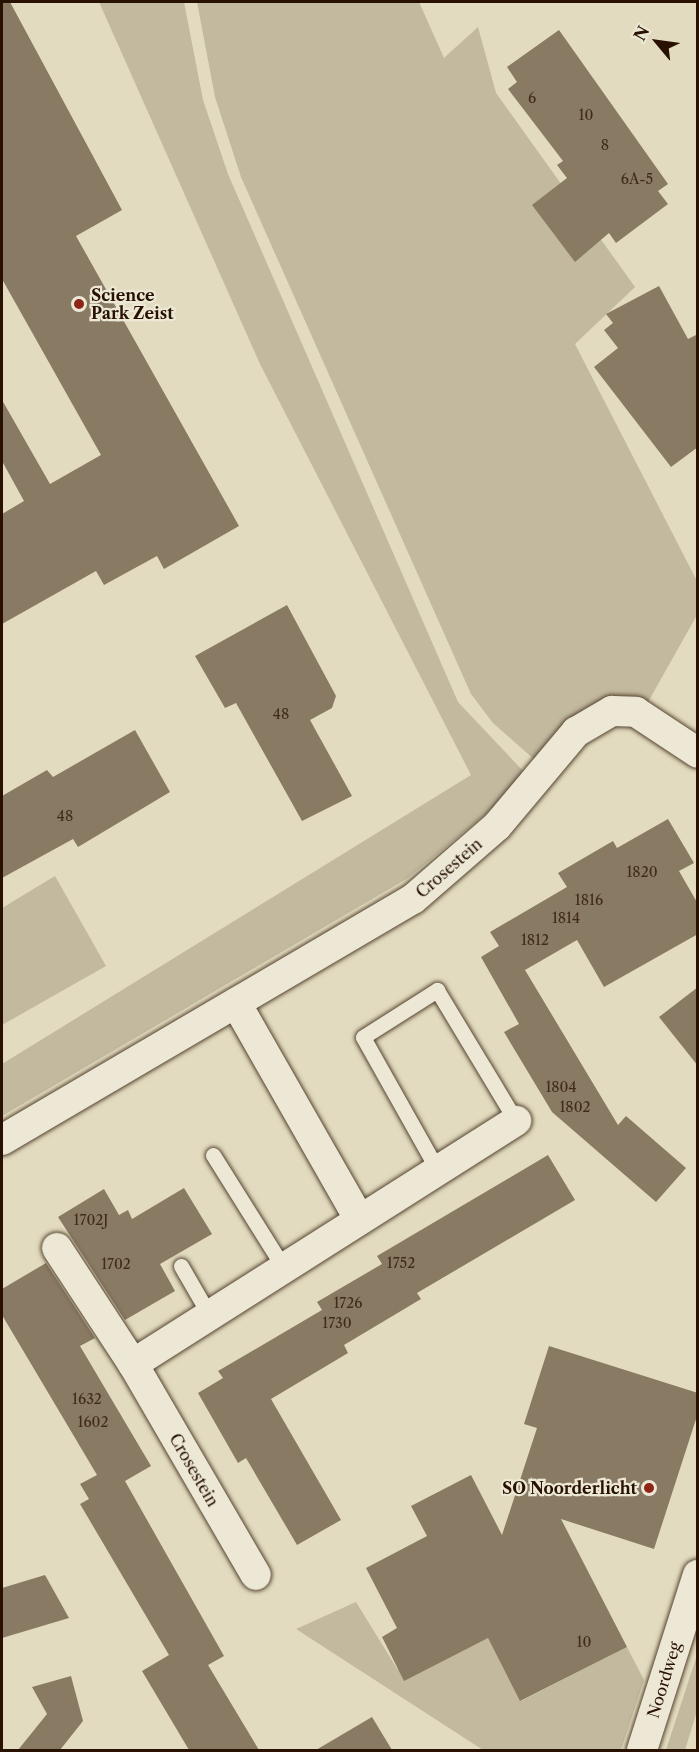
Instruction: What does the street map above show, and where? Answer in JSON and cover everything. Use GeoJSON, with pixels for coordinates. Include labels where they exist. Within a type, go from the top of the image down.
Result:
{"type":"FeatureCollection","features":[{"type":"Feature","properties":{"kind":"street","name":"Crosestein"},"geometry":{"type":"LineString","coordinates":[[2,1140],[413,899],[497,826],[576,732],[612,711],[636,712],[698,753]]}},
{"type":"Feature","properties":{"kind":"street"},"geometry":{"type":"LineString","coordinates":[[236,1003],[359,1219]]}},
{"type":"Feature","properties":{"kind":"street"},"geometry":{"type":"LineString","coordinates":[[133,1364],[516,1121]]}},
{"type":"Feature","properties":{"kind":"street","name":"Crosestein"},"geometry":{"type":"LineString","coordinates":[[57,1248],[133,1364],[256,1575]]}},
{"type":"Feature","properties":{"kind":"street","name":"Noordweg"},"geometry":{"type":"LineString","coordinates":[[642,1750],[698,1575]]}},
{"type":"Feature","properties":{"kind":"lane"},"geometry":{"type":"LineString","coordinates":[[437,1169],[363,1036],[437,990],[516,1121]]}},
{"type":"Feature","properties":{"kind":"lane"},"geometry":{"type":"LineString","coordinates":[[213,1155],[284,1268]]}},
{"type":"Feature","properties":{"kind":"lane"},"geometry":{"type":"LineString","coordinates":[[181,1266],[210,1316]]}},
{"type":"Feature","properties":{"kind":"shaded area"},"geometry":{"type":"Polygon","coordinates":[[[99,2],[184,2],[203,100],[228,174],[458,702],[525,773],[494,807],[408,878],[2,1116],[2,1064],[471,775],[260,364],[99,2]]]}},
{"type":"Feature","properties":{"kind":"shaded area"},"geometry":{"type":"Polygon","coordinates":[[[197,2],[419,2],[444,58],[478,27],[496,93],[635,287],[575,344],[697,581],[697,615],[648,702],[610,698],[585,708],[535,760],[493,723],[471,694],[241,177],[215,97],[197,2]]]}},
{"type":"Feature","properties":{"kind":"shaded area"},"geometry":{"type":"Polygon","coordinates":[[[55,876],[106,966],[2,1025],[2,908],[55,876]]]}},
{"type":"Feature","properties":{"kind":"shaded area"},"geometry":{"type":"Polygon","coordinates":[[[356,1602],[398,1670],[484,1630],[521,1701],[627,1647],[644,1680],[621,1750],[483,1750],[296,1629],[356,1602]]]}},
{"type":"Feature","properties":{"kind":"shaded area"},"geometry":{"type":"Polygon","coordinates":[[[697,1655],[697,1711],[685,1750],[666,1750],[697,1655]]]}},
{"type":"Feature","properties":{"kind":"building","name":"Science Park Zeist"},"geometry":{"type":"Polygon","coordinates":[[[2,2],[10,2],[122,210],[76,236],[239,526],[164,569],[157,556],[104,585],[96,571],[2,624],[2,514],[24,501],[2,461],[2,400],[50,484],[101,455],[2,279],[2,2]]]}},
{"type":"Feature","properties":{"kind":"building"},"geometry":{"type":"Polygon","coordinates":[[[559,30],[668,184],[658,191],[668,204],[616,243],[609,233],[575,262],[532,205],[567,178],[557,165],[563,161],[508,89],[517,82],[507,67],[559,30]]]}},
{"type":"Feature","properties":{"kind":"building"},"geometry":{"type":"Polygon","coordinates":[[[659,286],[688,339],[698,334],[698,447],[671,467],[594,367],[618,348],[604,330],[613,323],[606,314],[659,286]]]}},
{"type":"Feature","properties":{"kind":"building"},"geometry":{"type":"Polygon","coordinates":[[[287,605],[336,696],[332,708],[310,720],[352,796],[302,821],[236,703],[225,708],[195,656],[287,605]]]}},
{"type":"Feature","properties":{"kind":"building"},"geometry":{"type":"Polygon","coordinates":[[[135,730],[170,792],[78,847],[73,839],[2,878],[2,796],[47,770],[53,777],[135,730]]]}},
{"type":"Feature","properties":{"kind":"building"},"geometry":{"type":"Polygon","coordinates":[[[668,819],[694,863],[679,871],[698,904],[698,934],[604,987],[577,940],[525,970],[618,1125],[626,1116],[686,1168],[656,1202],[552,1112],[504,1032],[519,1024],[481,957],[499,946],[490,932],[567,887],[558,873],[613,841],[617,848],[668,819]]]}},
{"type":"Feature","properties":{"kind":"building"},"geometry":{"type":"Polygon","coordinates":[[[698,987],[698,1066],[659,1017],[698,987]]]}},
{"type":"Feature","properties":{"kind":"building"},"geometry":{"type":"Polygon","coordinates":[[[548,1155],[575,1200],[417,1293],[421,1299],[344,1345],[348,1353],[271,1399],[341,1520],[297,1545],[246,1458],[238,1463],[198,1393],[223,1378],[218,1371],[322,1310],[317,1302],[382,1264],[377,1256],[548,1155]]]}},
{"type":"Feature","properties":{"kind":"building"},"geometry":{"type":"Polygon","coordinates":[[[184,1188],[212,1234],[160,1264],[175,1291],[125,1320],[58,1217],[104,1189],[119,1215],[128,1210],[132,1219],[184,1188]]]}},
{"type":"Feature","properties":{"kind":"building"},"geometry":{"type":"Polygon","coordinates":[[[46,1263],[95,1338],[80,1346],[151,1466],[125,1481],[224,1656],[208,1665],[259,1750],[189,1750],[142,1671],[169,1655],[80,1504],[89,1499],[80,1484],[97,1475],[2,1315],[2,1289],[46,1263]]]}},
{"type":"Feature","properties":{"kind":"building"},"geometry":{"type":"Polygon","coordinates":[[[549,1346],[698,1393],[698,1413],[654,1549],[561,1519],[627,1647],[520,1701],[488,1638],[404,1681],[382,1637],[397,1628],[366,1568],[427,1536],[411,1506],[471,1475],[502,1535],[537,1428],[524,1424],[549,1346]]]}},
{"type":"Feature","properties":{"kind":"building"},"geometry":{"type":"Polygon","coordinates":[[[45,1575],[69,1618],[2,1638],[2,1588],[45,1575]]]}},
{"type":"Feature","properties":{"kind":"building"},"geometry":{"type":"Polygon","coordinates":[[[71,1676],[83,1721],[60,1750],[18,1750],[47,1714],[32,1687],[71,1676]]]}},
{"type":"Feature","properties":{"kind":"building"},"geometry":{"type":"Polygon","coordinates":[[[372,1717],[392,1750],[316,1750],[372,1717]]]}},
{"type":"Feature","properties":{"kind":"place","name":"Science Park Zeist"},"geometry":{"type":"Point","coordinates":[79,304]}},
{"type":"Feature","properties":{"kind":"place","name":"SO Noorderlicht"},"geometry":{"type":"Point","coordinates":[649,1488]}}]}
